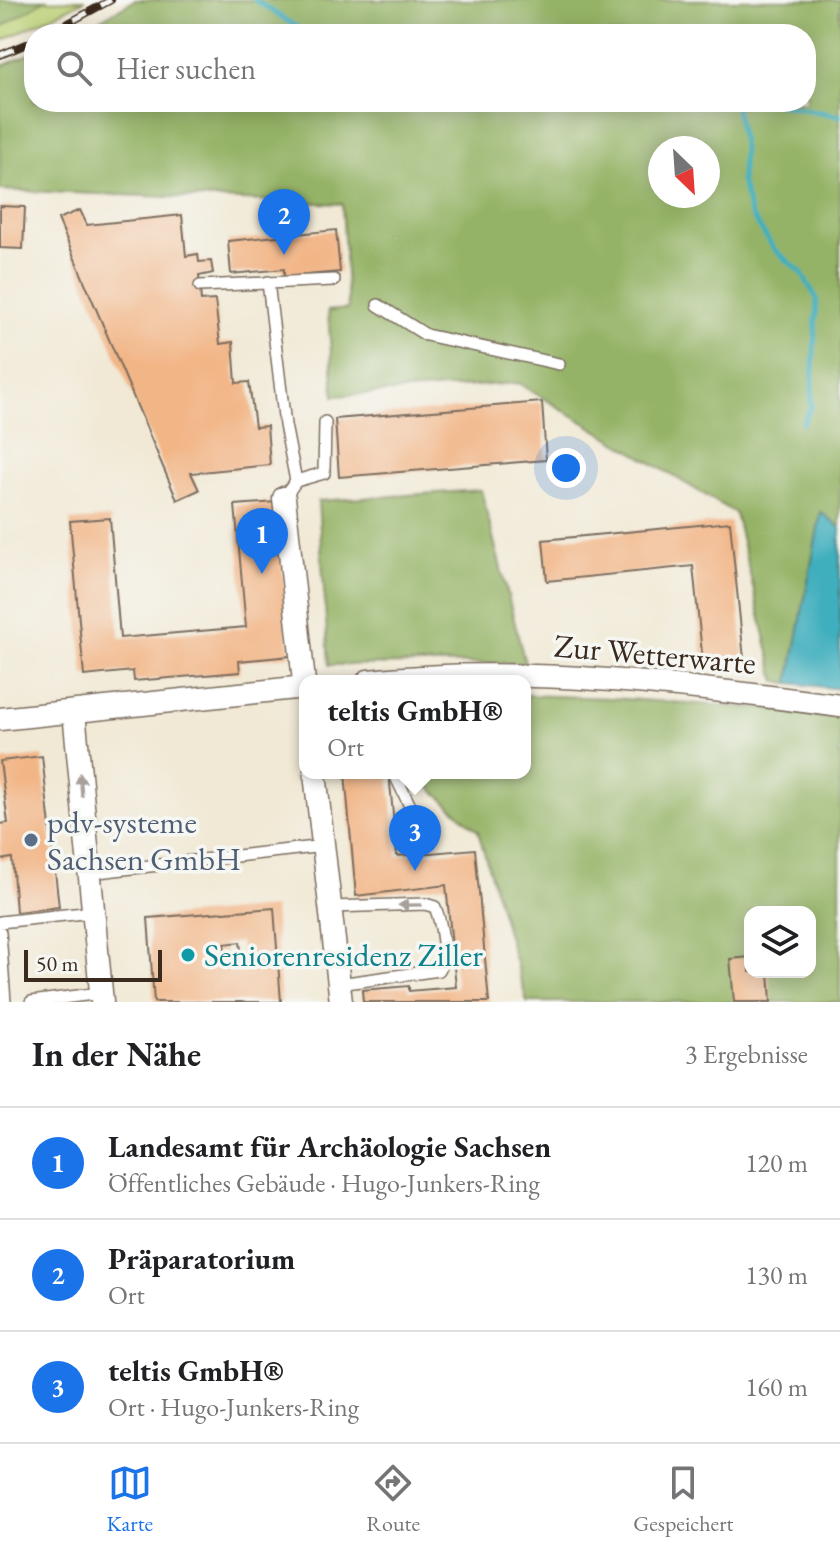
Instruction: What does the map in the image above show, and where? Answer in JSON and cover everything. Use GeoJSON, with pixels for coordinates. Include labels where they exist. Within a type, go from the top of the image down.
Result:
{"type":"FeatureCollection","features":[{"type":"Feature","properties":{"kind":"street"},"geometry":{"type":"LineString","coordinates":[[290,490],[304,675]]}},
{"type":"Feature","properties":{"kind":"street","name":"Zur Wetterwarte"},"geometry":{"type":"LineString","coordinates":[[531,677],[689,685],[840,706]]}},
{"type":"Feature","properties":{"kind":"street"},"geometry":{"type":"LineString","coordinates":[[0,719],[299,689]]}},
{"type":"Feature","properties":{"kind":"street"},"geometry":{"type":"LineString","coordinates":[[74,712],[101,998]]}},
{"type":"Feature","properties":{"kind":"street"},"geometry":{"type":"LineString","coordinates":[[316,779],[340,993]]}},
{"type":"Feature","properties":{"kind":"lane"},"geometry":{"type":"LineString","coordinates":[[200,286],[334,280]]}},
{"type":"Feature","properties":{"kind":"lane"},"geometry":{"type":"LineString","coordinates":[[268,282],[290,490],[324,473],[325,422]]}},
{"type":"Feature","properties":{"kind":"lane"},"geometry":{"type":"LineString","coordinates":[[378,305],[426,335],[559,364]]}},
{"type":"Feature","properties":{"kind":"lane"},"geometry":{"type":"LineString","coordinates":[[397,779],[411,808]]}},
{"type":"Feature","properties":{"kind":"lane"},"geometry":{"type":"LineString","coordinates":[[89,873],[324,846]]}},
{"type":"Feature","properties":{"kind":"lane"},"geometry":{"type":"LineString","coordinates":[[332,907],[425,904],[435,907],[443,963],[439,970],[340,993]]}},
{"type":"Feature","properties":{"kind":"lane"},"geometry":{"type":"LineString","coordinates":[[0,922],[93,912]]}},
{"type":"Feature","properties":{"kind":"lane"},"geometry":{"type":"LineString","coordinates":[[0,932],[5,1002]]}},
{"type":"Feature","properties":{"kind":"lane"},"geometry":{"type":"LineString","coordinates":[[31,1002],[101,998]]}},
{"type":"Feature","properties":{"kind":"green space"},"geometry":{"type":"Polygon","coordinates":[[[0,0],[45,0],[0,28],[0,0]]]}},
{"type":"Feature","properties":{"kind":"green space"},"geometry":{"type":"Polygon","coordinates":[[[85,0],[36,24],[24,24],[24,30],[0,42],[0,28],[40,1],[85,0]]]}},
{"type":"Feature","properties":{"kind":"green space"},"geometry":{"type":"Polygon","coordinates":[[[135,0],[840,0],[840,528],[821,513],[789,683],[776,681],[735,513],[518,383],[334,396],[328,311],[348,309],[342,204],[0,190],[0,67],[24,56],[24,112],[816,112],[816,24],[92,24],[135,0]]]}},
{"type":"Feature","properties":{"kind":"green space"},"geometry":{"type":"Polygon","coordinates":[[[481,490],[525,663],[329,665],[318,501],[481,490]]]}},
{"type":"Feature","properties":{"kind":"green space"},"geometry":{"type":"Polygon","coordinates":[[[531,695],[610,698],[840,716],[840,1002],[527,1002],[478,831],[421,779],[531,779],[531,695]]]}},
{"type":"Feature","properties":{"kind":"water"},"geometry":{"type":"Polygon","coordinates":[[[821,512],[840,528],[840,689],[789,683],[821,512]]]}},
{"type":"Feature","properties":{"kind":"building"},"geometry":{"type":"Polygon","coordinates":[[[0,206],[25,207],[23,249],[0,248],[0,206]]]}},
{"type":"Feature","properties":{"kind":"building"},"geometry":{"type":"Polygon","coordinates":[[[80,210],[87,225],[182,215],[186,256],[198,254],[199,262],[211,261],[213,273],[199,276],[201,301],[215,300],[220,344],[233,342],[236,383],[249,382],[255,427],[267,426],[270,465],[191,473],[199,490],[177,500],[58,219],[80,210]]]}},
{"type":"Feature","properties":{"kind":"building"},"geometry":{"type":"Polygon","coordinates":[[[336,230],[340,272],[284,277],[284,269],[231,274],[228,241],[336,230]]]}},
{"type":"Feature","properties":{"kind":"building"},"geometry":{"type":"Polygon","coordinates":[[[542,402],[546,460],[339,477],[335,419],[542,402]]]}},
{"type":"Feature","properties":{"kind":"building"},"geometry":{"type":"Polygon","coordinates":[[[277,502],[290,656],[239,661],[240,672],[134,681],[133,671],[84,676],[70,521],[110,518],[120,638],[246,627],[235,505],[277,502]]]}},
{"type":"Feature","properties":{"kind":"building"},"geometry":{"type":"Polygon","coordinates":[[[730,522],[744,659],[703,663],[693,566],[547,581],[543,540],[730,522]]]}},
{"type":"Feature","properties":{"kind":"building","name":"pdv-systeme Sachsen GmbH"},"geometry":{"type":"Polygon","coordinates":[[[42,756],[59,907],[16,912],[12,858],[0,860],[0,824],[8,823],[0,761],[42,756]]]}},
{"type":"Feature","properties":{"kind":"building"},"geometry":{"type":"Polygon","coordinates":[[[346,779],[390,779],[397,856],[475,849],[489,1002],[363,1002],[362,990],[409,986],[409,991],[456,987],[446,885],[356,896],[346,779]]]}},
{"type":"Feature","properties":{"kind":"building","name":"Seniorenresidenz Ziller"},"geometry":{"type":"Polygon","coordinates":[[[274,908],[281,1002],[154,1002],[148,918],[274,908]],[[240,942],[224,944],[227,968],[243,967],[240,942]]]}},
{"type":"Feature","properties":{"kind":"building"},"geometry":{"type":"Polygon","coordinates":[[[744,958],[744,978],[769,978],[771,1002],[734,1002],[730,959],[744,958]]]}},
{"type":"Feature","properties":{"kind":"waterway"},"geometry":{"type":"LineString","coordinates":[[255,0],[292,24]]}},
{"type":"Feature","properties":{"kind":"waterway"},"geometry":{"type":"LineString","coordinates":[[816,111],[840,116]]}},
{"type":"Feature","properties":{"kind":"waterway"},"geometry":{"type":"LineString","coordinates":[[737,112],[743,148],[741,181],[751,215],[775,250],[801,272],[817,299],[811,406],[803,423]]}},
{"type":"Feature","properties":{"kind":"railway"},"geometry":{"type":"LineString","coordinates":[[67,24],[111,0]]}},
{"type":"Feature","properties":{"kind":"railway"},"geometry":{"type":"LineString","coordinates":[[0,55],[24,45]]}},
{"type":"Feature","properties":{"kind":"place","name":"Präparatorium"},"geometry":{"type":"Point","coordinates":[284,255]}},
{"type":"Feature","properties":{"kind":"place","name":"Landesamt für Archäologie Sachsen"},"geometry":{"type":"Point","coordinates":[262,574]}},
{"type":"Feature","properties":{"kind":"place","name":"pdv-systeme Sachsen GmbH"},"geometry":{"type":"Point","coordinates":[31,840]}},
{"type":"Feature","properties":{"kind":"place","name":"teltis GmbH®"},"geometry":{"type":"Point","coordinates":[415,871]}},
{"type":"Feature","properties":{"kind":"place","name":"Seniorenresidenz Ziller"},"geometry":{"type":"Point","coordinates":[188,955]}}]}
